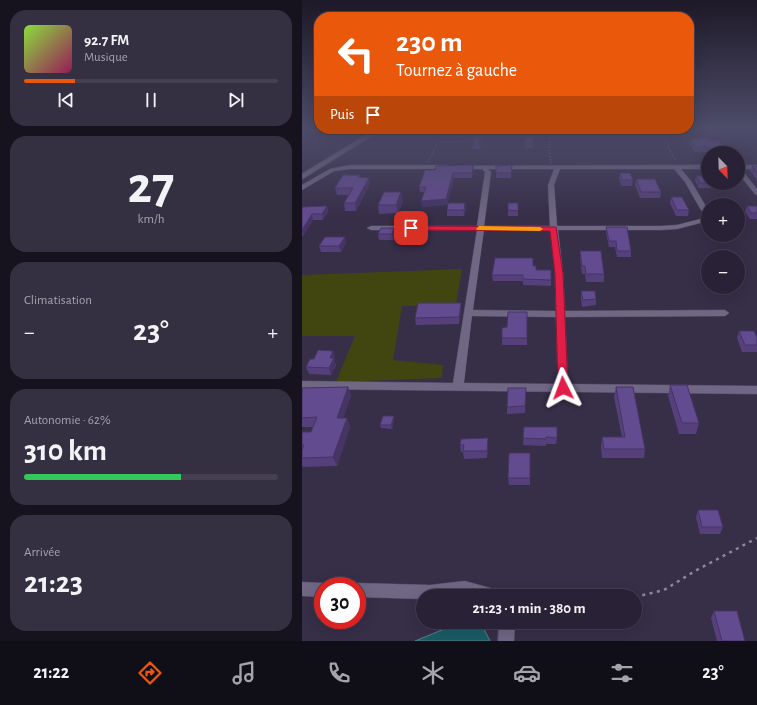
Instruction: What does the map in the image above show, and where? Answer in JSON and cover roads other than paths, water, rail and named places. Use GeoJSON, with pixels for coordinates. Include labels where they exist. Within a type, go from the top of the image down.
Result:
{"type":"FeatureCollection","features":[{"type":"Feature","properties":{"kind":"main road"},"geometry":{"type":"LineString","coordinates":[[302,177],[333,158]]}},
{"type":"Feature","properties":{"kind":"street"},"geometry":{"type":"LineString","coordinates":[[302,188],[332,170],[350,166],[701,167]]}},
{"type":"Feature","properties":{"kind":"street"},"geometry":{"type":"LineString","coordinates":[[458,386],[488,172],[484,167]]}},
{"type":"Feature","properties":{"kind":"street"},"geometry":{"type":"LineString","coordinates":[[558,167],[551,185],[559,274],[563,388]]}},
{"type":"Feature","properties":{"kind":"street"},"geometry":{"type":"LineString","coordinates":[[676,167],[688,181],[701,206]]}},
{"type":"Feature","properties":{"kind":"street"},"geometry":{"type":"LineString","coordinates":[[745,168],[757,167]]}},
{"type":"Feature","properties":{"kind":"street"},"geometry":{"type":"LineString","coordinates":[[745,177],[757,193]]}},
{"type":"Feature","properties":{"kind":"street"},"geometry":{"type":"LineString","coordinates":[[371,228],[661,228],[701,221]]}},
{"type":"Feature","properties":{"kind":"street"},"geometry":{"type":"LineString","coordinates":[[468,313],[725,313]]}},
{"type":"Feature","properties":{"kind":"street"},"geometry":{"type":"LineString","coordinates":[[302,385],[757,390]]}},
{"type":"Feature","properties":{"kind":"street"},"geometry":{"type":"LineString","coordinates":[[302,589],[314,590]]}},
{"type":"Feature","properties":{"kind":"street"},"geometry":{"type":"LineString","coordinates":[[456,589],[469,589]]}},
{"type":"Feature","properties":{"kind":"street"},"geometry":{"type":"LineString","coordinates":[[366,590],[416,592]]}},
{"type":"Feature","properties":{"kind":"street"},"geometry":{"type":"LineString","coordinates":[[506,641],[507,629]]}}]}
